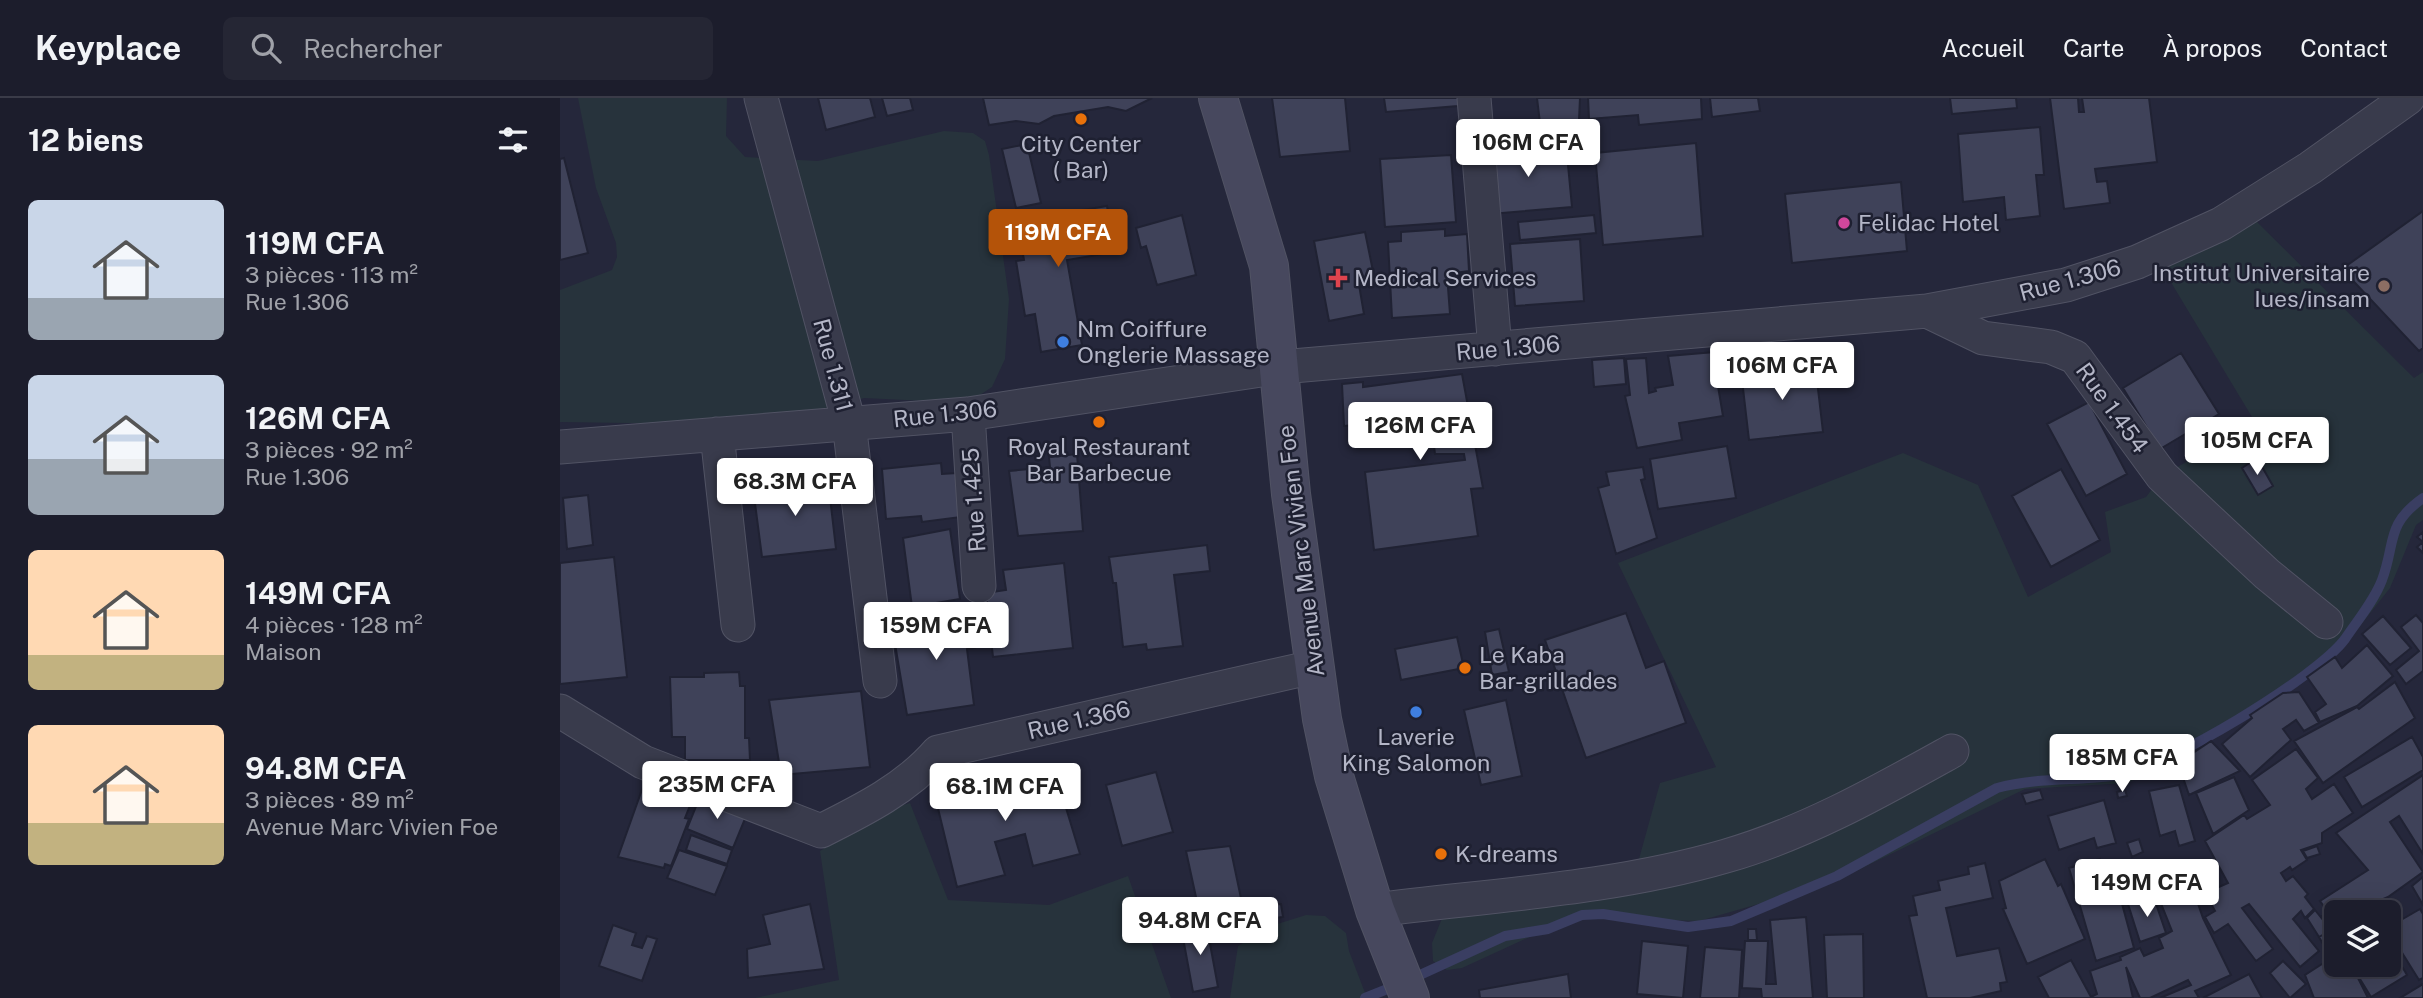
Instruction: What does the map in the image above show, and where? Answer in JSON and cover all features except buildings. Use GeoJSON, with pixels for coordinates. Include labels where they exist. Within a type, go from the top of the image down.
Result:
{"type":"FeatureCollection","features":[{"type":"Feature","properties":{"kind":"main road","name":"Avenue Marc Vivien Foe"},"geometry":{"type":"LineString","coordinates":[[1218,98],[1269,266],[1281,367],[1291,494],[1313,667],[1334,776],[1382,926],[1410,998]]}},
{"type":"Feature","properties":{"kind":"street","name":"Rue 1.311"},"geometry":{"type":"LineString","coordinates":[[761,98],[849,423],[880,681]]}},
{"type":"Feature","properties":{"kind":"street"},"geometry":{"type":"LineString","coordinates":[[1474,98],[1495,349]]}},
{"type":"Feature","properties":{"kind":"street","name":"Rue 1.306"},"geometry":{"type":"LineString","coordinates":[[560,447],[968,414],[1281,367],[1927,311],[2066,285],[2137,262],[2221,224],[2310,168],[2407,98]]}},
{"type":"Feature","properties":{"kind":"street","name":"Rue 1.454"},"geometry":{"type":"LineString","coordinates":[[1927,311],[1983,338],[2051,347],[2075,357],[2162,477],[2267,574],[2326,622]]}},
{"type":"Feature","properties":{"kind":"street","name":"Rue 1.425"},"geometry":{"type":"LineString","coordinates":[[968,414],[979,586]]}},
{"type":"Feature","properties":{"kind":"street"},"geometry":{"type":"LineString","coordinates":[[717,433],[738,625]]}},
{"type":"Feature","properties":{"kind":"street","name":"Rue 1.366"},"geometry":{"type":"LineString","coordinates":[[560,710],[643,762],[821,831],[868,807],[924,768],[938,752],[1313,667]]}},
{"type":"Feature","properties":{"kind":"street"},"geometry":{"type":"LineString","coordinates":[[1382,926],[1728,856],[1846,809],[1952,751]]}},
{"type":"Feature","properties":{"kind":"shaded area"},"geometry":{"type":"Polygon","coordinates":[[[578,98],[727,98],[726,136],[745,157],[818,161],[944,131],[973,133],[985,141],[1009,299],[1005,359],[992,387],[968,403],[864,398],[799,420],[768,425],[560,422],[560,290],[612,270],[617,257],[616,243],[596,188],[578,98]]]}},
{"type":"Feature","properties":{"kind":"shaded area"},"geometry":{"type":"Polygon","coordinates":[[[2256,221],[2414,378],[2423,372],[2423,520],[2416,525],[2390,588],[2336,656],[2212,739],[2128,783],[2025,789],[1831,883],[1699,921],[1573,917],[1462,968],[1447,970],[1433,961],[1432,943],[1443,916],[1574,890],[1639,859],[1660,783],[1716,767],[1618,563],[1903,453],[1978,485],[2028,597],[2111,552],[2105,512],[2146,497],[2162,476],[2255,422],[2160,264],[2256,221]]]}},
{"type":"Feature","properties":{"kind":"shaded area"},"geometry":{"type":"Polygon","coordinates":[[[910,803],[948,900],[1049,905],[1128,876],[1171,998],[755,998],[839,980],[820,851],[886,810],[910,803]]]}},
{"type":"Feature","properties":{"kind":"shaded area"},"geometry":{"type":"Polygon","coordinates":[[[1306,915],[1325,916],[1346,933],[1349,951],[1367,998],[1230,998],[1238,946],[1271,926],[1306,915]]]}},
{"type":"Feature","properties":{"kind":"waterway"},"geometry":{"type":"LineString","coordinates":[[1409,980],[1505,936],[1548,929],[1582,915],[1603,914],[1688,927],[1731,921],[1837,876],[1997,788],[2028,782],[2119,775],[2170,757],[2239,719],[2329,656],[2345,639],[2375,596],[2397,526],[2423,498]]}},
{"type":"Feature","properties":{"kind":"waterway"},"geometry":{"type":"LineString","coordinates":[[1365,998],[1395,986]]}},
{"type":"Feature","properties":{"kind":"place","name":"City Center ( Bar)"},"geometry":{"type":"Point","coordinates":[1081,119]}},
{"type":"Feature","properties":{"kind":"place","name":"Felidac Hotel"},"geometry":{"type":"Point","coordinates":[1844,223]}},
{"type":"Feature","properties":{"kind":"place","name":"Medical Services"},"geometry":{"type":"Point","coordinates":[1338,278]}},
{"type":"Feature","properties":{"kind":"place","name":"Institut Universitaire Iues/insam"},"geometry":{"type":"Point","coordinates":[2384,286]}},
{"type":"Feature","properties":{"kind":"place","name":"Nm Coiffure Onglerie Massage"},"geometry":{"type":"Point","coordinates":[1063,342]}},
{"type":"Feature","properties":{"kind":"place","name":"Royal Restaurant Bar Barbecue"},"geometry":{"type":"Point","coordinates":[1099,422]}},
{"type":"Feature","properties":{"kind":"place","name":"Le Kaba Bar-grillades"},"geometry":{"type":"Point","coordinates":[1465,668]}},
{"type":"Feature","properties":{"kind":"place","name":"Laverie King Salomon"},"geometry":{"type":"Point","coordinates":[1416,712]}},
{"type":"Feature","properties":{"kind":"place","name":"K-dreams"},"geometry":{"type":"Point","coordinates":[1441,854]}}]}
